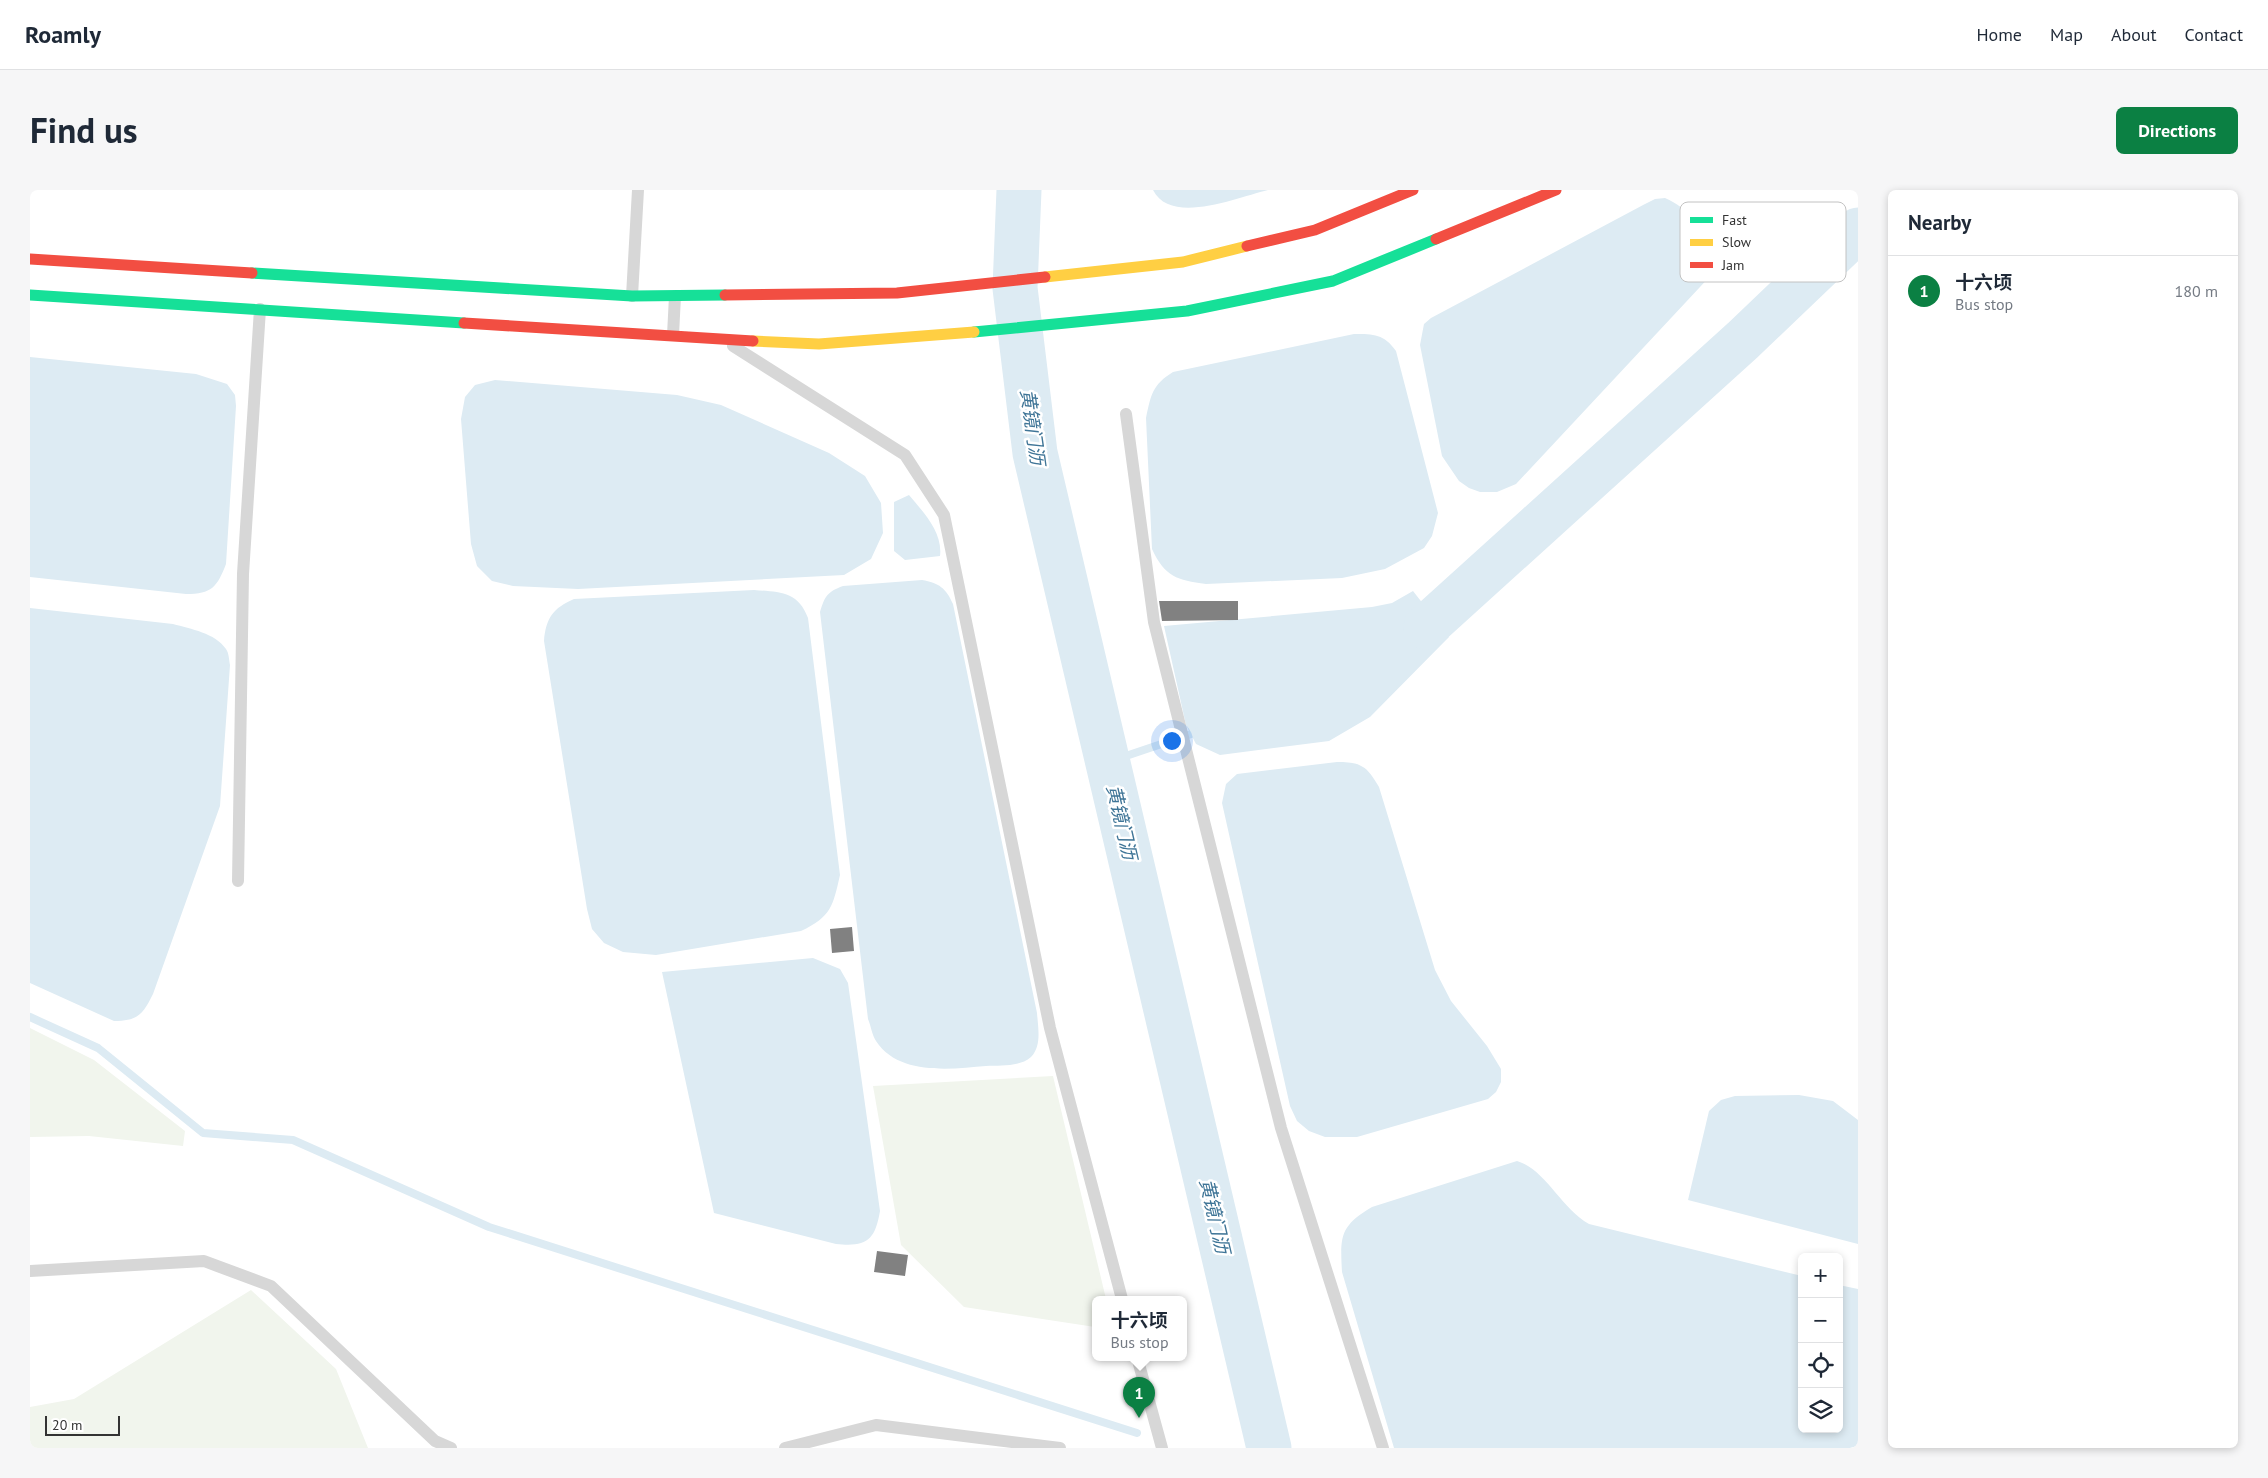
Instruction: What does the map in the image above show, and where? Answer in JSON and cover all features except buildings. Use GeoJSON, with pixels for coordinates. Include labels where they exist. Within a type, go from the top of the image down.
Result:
{"type":"FeatureCollection","features":[{"type":"Feature","properties":{"kind":"main road"},"geometry":{"type":"LineString","coordinates":[[30,259],[632,296],[897,293],[1183,262],[1315,230],[1413,190]]}},
{"type":"Feature","properties":{"kind":"main road"},"geometry":{"type":"LineString","coordinates":[[30,295],[520,327],[673,335],[725,340],[819,344],[911,338],[1187,311],[1333,281],[1556,190]]}},
{"type":"Feature","properties":{"kind":"lane"},"geometry":{"type":"LineString","coordinates":[[632,296],[638,190]]}},
{"type":"Feature","properties":{"kind":"lane"},"geometry":{"type":"LineString","coordinates":[[673,335],[675,296]]}},
{"type":"Feature","properties":{"kind":"lane"},"geometry":{"type":"LineString","coordinates":[[238,881],[243,574],[260,309]]}},
{"type":"Feature","properties":{"kind":"lane"},"geometry":{"type":"LineString","coordinates":[[725,340],[905,454],[944,516],[1050,1028],[1121,1296]]}},
{"type":"Feature","properties":{"kind":"lane"},"geometry":{"type":"LineString","coordinates":[[1126,414],[1154,622],[1281,1128],[1383,1448]]}},
{"type":"Feature","properties":{"kind":"lane"},"geometry":{"type":"LineString","coordinates":[[30,1271],[204,1260],[271,1286],[435,1440],[450,1448]]}},
{"type":"Feature","properties":{"kind":"lane"},"geometry":{"type":"LineString","coordinates":[[1138,1361],[1162,1448]]}},
{"type":"Feature","properties":{"kind":"lane"},"geometry":{"type":"LineString","coordinates":[[785,1448],[876,1425],[1060,1448]]}},
{"type":"Feature","properties":{"kind":"shaded area"},"geometry":{"type":"Polygon","coordinates":[[[1153,190],[1268,190],[1223,203],[1189,208],[1174,206],[1162,201],[1153,190]]]}},
{"type":"Feature","properties":{"kind":"shaded area"},"geometry":{"type":"Polygon","coordinates":[[[1665,198],[1680,207],[1680,282],[1705,282],[1516,484],[1497,492],[1480,492],[1469,488],[1459,481],[1442,456],[1420,345],[1424,324],[1431,318],[1655,199],[1665,198]]]}},
{"type":"Feature","properties":{"kind":"shaded area"},"geometry":{"type":"Polygon","coordinates":[[[1354,334],[1367,334],[1383,338],[1396,351],[1438,513],[1432,536],[1424,548],[1385,569],[1342,578],[1206,584],[1187,581],[1173,576],[1162,566],[1152,549],[1146,418],[1151,397],[1157,386],[1173,372],[1354,334]]]}},
{"type":"Feature","properties":{"kind":"shaded area"},"geometry":{"type":"Polygon","coordinates":[[[30,357],[196,374],[227,384],[235,395],[236,406],[226,564],[220,578],[212,588],[202,593],[186,594],[30,577],[30,357]]]}},
{"type":"Feature","properties":{"kind":"shaded area"},"geometry":{"type":"Polygon","coordinates":[[[495,380],[677,395],[721,405],[829,453],[865,476],[881,503],[883,533],[871,559],[844,575],[578,589],[513,586],[492,581],[477,566],[471,544],[461,419],[465,397],[475,385],[495,380]]]}},
{"type":"Feature","properties":{"kind":"shaded area"},"geometry":{"type":"Polygon","coordinates":[[[909,495],[931,523],[938,539],[940,556],[905,560],[894,551],[894,502],[909,495]]]}},
{"type":"Feature","properties":{"kind":"shaded area"},"geometry":{"type":"Polygon","coordinates":[[[922,580],[941,587],[948,594],[953,604],[1037,1013],[1039,1036],[1037,1047],[1031,1057],[1016,1064],[942,1069],[912,1065],[898,1060],[886,1052],[876,1041],[868,1019],[820,612],[827,595],[843,586],[922,580]]]}},
{"type":"Feature","properties":{"kind":"shaded area"},"geometry":{"type":"Polygon","coordinates":[[[754,590],[772,591],[793,598],[804,609],[808,618],[840,875],[835,895],[825,915],[819,921],[801,931],[656,955],[623,952],[604,943],[592,929],[587,909],[544,641],[549,620],[556,610],[574,599],[754,590]]]}},
{"type":"Feature","properties":{"kind":"shaded area"},"geometry":{"type":"Polygon","coordinates":[[[1413,591],[1449,637],[1370,717],[1329,741],[1220,755],[1196,744],[1186,725],[1164,626],[1372,607],[1392,603],[1413,591]]]}},
{"type":"Feature","properties":{"kind":"shaded area"},"geometry":{"type":"Polygon","coordinates":[[[30,608],[173,624],[209,635],[226,649],[228,655],[230,665],[220,806],[153,994],[143,1011],[129,1020],[114,1021],[30,983],[30,608]]]}},
{"type":"Feature","properties":{"kind":"shaded area"},"geometry":{"type":"Polygon","coordinates":[[[1337,762],[1358,764],[1371,774],[1379,787],[1435,970],[1451,1001],[1487,1046],[1501,1069],[1501,1082],[1496,1092],[1488,1099],[1357,1137],[1325,1137],[1309,1131],[1297,1121],[1290,1106],[1222,803],[1226,784],[1237,774],[1337,762]]]}},
{"type":"Feature","properties":{"kind":"shaded area"},"geometry":{"type":"Polygon","coordinates":[[[813,958],[840,969],[848,983],[880,1211],[872,1235],[862,1243],[836,1244],[714,1213],[662,972],[813,958]]]}},
{"type":"Feature","properties":{"kind":"shaded area"},"geometry":{"type":"Polygon","coordinates":[[[30,1028],[94,1060],[185,1131],[183,1146],[89,1136],[30,1137],[30,1028]]]}},
{"type":"Feature","properties":{"kind":"shaded area"},"geometry":{"type":"Polygon","coordinates":[[[1053,1076],[1105,1296],[1092,1296],[1092,1327],[964,1307],[901,1245],[873,1086],[1053,1076]]]}},
{"type":"Feature","properties":{"kind":"shaded area"},"geometry":{"type":"Polygon","coordinates":[[[1799,1095],[1833,1101],[1858,1120],[1858,1244],[1688,1200],[1709,1111],[1721,1100],[1735,1096],[1799,1095]]]}},
{"type":"Feature","properties":{"kind":"shaded area"},"geometry":{"type":"Polygon","coordinates":[[[1517,1161],[1527,1165],[1536,1172],[1569,1208],[1589,1224],[1798,1275],[1798,1433],[1843,1433],[1843,1286],[1858,1289],[1858,1446],[1850,1448],[1394,1448],[1342,1272],[1341,1249],[1344,1233],[1354,1220],[1372,1207],[1517,1161]]]}},
{"type":"Feature","properties":{"kind":"shaded area"},"geometry":{"type":"Polygon","coordinates":[[[251,1290],[336,1369],[368,1448],[30,1448],[30,1407],[74,1399],[251,1290]]]}},
{"type":"Feature","properties":{"kind":"waterway","name":"黄镜门沥"},"geometry":{"type":"LineString","coordinates":[[1019,190],[1015,288],[1035,453],[1269,1448]]}},
{"type":"Feature","properties":{"kind":"waterway"},"geometry":{"type":"LineString","coordinates":[[1846,241],[1858,230]]}},
{"type":"Feature","properties":{"kind":"waterway"},"geometry":{"type":"LineString","coordinates":[[1426,627],[1743,340],[1804,282]]}},
{"type":"Feature","properties":{"kind":"waterway"},"geometry":{"type":"LineString","coordinates":[[1108,762],[1200,731]]}},
{"type":"Feature","properties":{"kind":"waterway"},"geometry":{"type":"LineString","coordinates":[[30,1017],[98,1048],[203,1133],[293,1140],[489,1227],[1137,1433]]}},
{"type":"Feature","properties":{"kind":"traffic: fast"},"geometry":{"type":"LineString","coordinates":[[974,332],[1187,311],[1333,281],[1436,239]]}},
{"type":"Feature","properties":{"kind":"traffic: fast"},"geometry":{"type":"LineString","coordinates":[[252,273],[632,296],[725,295]]}},
{"type":"Feature","properties":{"kind":"traffic: fast"},"geometry":{"type":"LineString","coordinates":[[30,295],[464,323]]}},
{"type":"Feature","properties":{"kind":"traffic: slow"},"geometry":{"type":"LineString","coordinates":[[1045,277],[1183,262],[1247,246]]}},
{"type":"Feature","properties":{"kind":"traffic: slow"},"geometry":{"type":"LineString","coordinates":[[753,341],[819,344],[974,332]]}},
{"type":"Feature","properties":{"kind":"traffic: jam"},"geometry":{"type":"LineString","coordinates":[[1247,246],[1315,230],[1413,190]]}},
{"type":"Feature","properties":{"kind":"traffic: jam"},"geometry":{"type":"LineString","coordinates":[[1436,239],[1556,190]]}},
{"type":"Feature","properties":{"kind":"traffic: jam"},"geometry":{"type":"LineString","coordinates":[[30,259],[252,273]]}},
{"type":"Feature","properties":{"kind":"traffic: jam"},"geometry":{"type":"LineString","coordinates":[[725,295],[897,293],[1045,277]]}},
{"type":"Feature","properties":{"kind":"traffic: jam"},"geometry":{"type":"LineString","coordinates":[[464,323],[753,341]]}},
{"type":"Feature","properties":{"kind":"place","name":"十六顷"},"geometry":{"type":"Point","coordinates":[1139,1418]}}]}
